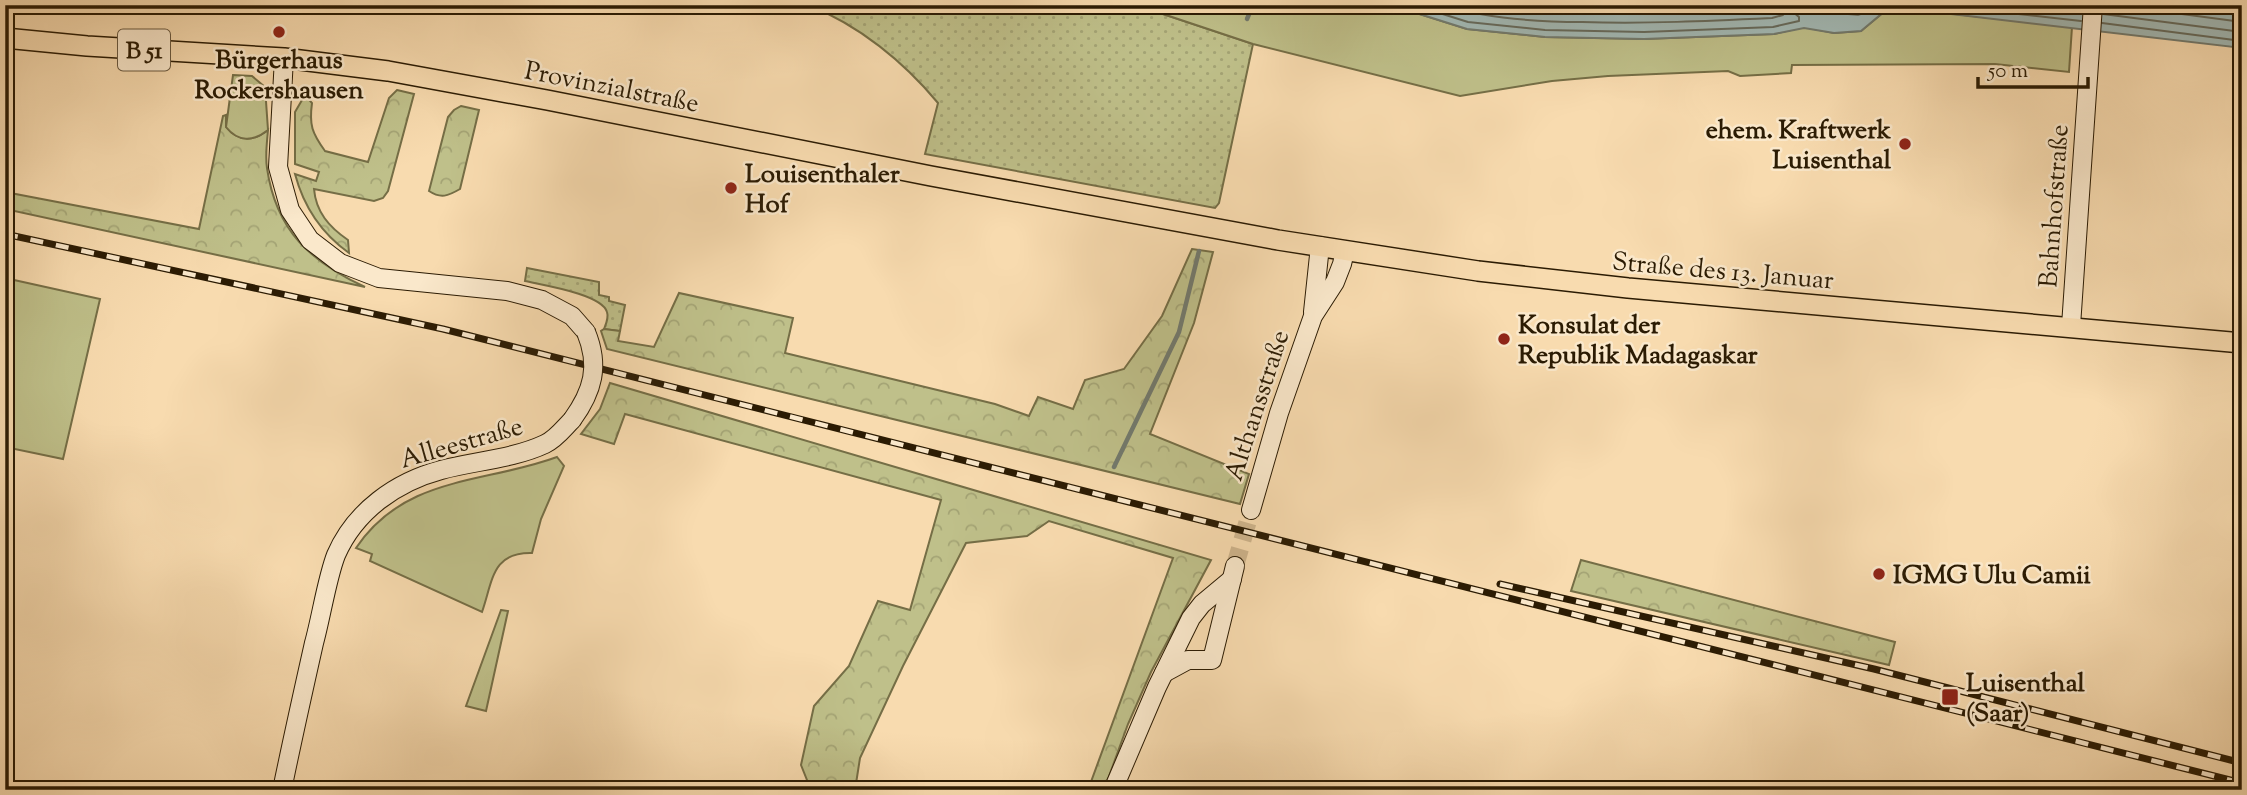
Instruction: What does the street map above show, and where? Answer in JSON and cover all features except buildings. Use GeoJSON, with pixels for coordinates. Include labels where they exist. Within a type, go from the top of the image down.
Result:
{"type":"FeatureCollection","features":[{"type":"Feature","properties":{"kind":"main road","name":"Provinzialstraße"},"geometry":{"type":"LineString","coordinates":[[5,38],[87,46],[284,58],[439,79],[931,176],[1202,226]]}},
{"type":"Feature","properties":{"kind":"main road","name":"Straße des 13. Januar"},"geometry":{"type":"LineString","coordinates":[[1202,226],[1478,271],[1628,288],[2242,342]]}},
{"type":"Feature","properties":{"kind":"street","name":"Bahnhofstraße"},"geometry":{"type":"LineString","coordinates":[[2071,326],[2093,5]]}},
{"type":"Feature","properties":{"kind":"street","name":"Alleestraße"},"geometry":{"type":"LineString","coordinates":[[282,790],[336,556],[351,530],[370,507],[391,491],[439,471],[545,444],[572,420],[587,398],[594,373],[592,347],[586,332],[572,316],[542,300],[507,291],[379,278],[340,263],[310,240],[290,209],[278,167],[284,58]]}},
{"type":"Feature","properties":{"kind":"street","name":"Althansstraße"},"geometry":{"type":"LineString","coordinates":[[1313,316],[1320,246]]}},
{"type":"Feature","properties":{"kind":"street","name":"Althansstraße"},"geometry":{"type":"LineString","coordinates":[[1251,510],[1279,413],[1313,316],[1335,282],[1345,251]]}},
{"type":"Feature","properties":{"kind":"street"},"geometry":{"type":"LineString","coordinates":[[1113,790],[1164,673],[1191,618],[1233,572],[1212,660],[1188,660],[1164,673]]}},
{"type":"Feature","properties":{"kind":"green space"},"geometry":{"type":"Polygon","coordinates":[[[808,5],[1136,5],[1253,44],[1219,203],[1215,208],[925,154],[938,103],[911,73],[879,46],[845,23],[808,5]]]}},
{"type":"Feature","properties":{"kind":"green space"},"geometry":{"type":"Polygon","coordinates":[[[1136,5],[1391,5],[1467,29],[1545,37],[1644,39],[1774,34],[1804,27],[1834,33],[1861,31],[1885,11],[1900,8],[2072,27],[2069,72],[1995,64],[1792,65],[1791,73],[1740,76],[1728,71],[1608,76],[1552,81],[1460,96],[1253,44],[1136,5]]]}},
{"type":"Feature","properties":{"kind":"green space"},"geometry":{"type":"Polygon","coordinates":[[[1677,5],[1861,5],[1864,13],[1858,15],[1790,9],[1677,5]]]}},
{"type":"Feature","properties":{"kind":"green space"},"geometry":{"type":"Polygon","coordinates":[[[233,75],[252,76],[265,87],[268,130],[257,137],[241,138],[226,127],[233,75]]]}},
{"type":"Feature","properties":{"kind":"green space"},"geometry":{"type":"Polygon","coordinates":[[[397,90],[414,94],[388,191],[383,198],[374,201],[314,189],[317,205],[325,218],[348,240],[349,253],[322,228],[303,198],[295,174],[316,181],[319,172],[295,164],[295,112],[305,95],[312,103],[312,128],[325,151],[368,162],[389,98],[397,90]]]}},
{"type":"Feature","properties":{"kind":"green space"},"geometry":{"type":"Polygon","coordinates":[[[461,106],[479,110],[460,189],[441,196],[429,191],[448,117],[461,106]]]}},
{"type":"Feature","properties":{"kind":"green space"},"geometry":{"type":"Polygon","coordinates":[[[226,115],[226,127],[241,138],[257,137],[268,130],[267,168],[279,210],[288,227],[299,242],[328,267],[365,287],[5,209],[5,192],[199,229],[223,116],[226,115]]]}},
{"type":"Feature","properties":{"kind":"green space"},"geometry":{"type":"Polygon","coordinates":[[[1192,249],[1213,252],[1194,323],[1150,434],[1249,474],[1240,504],[607,349],[601,331],[620,331],[618,341],[654,347],[679,293],[793,318],[785,353],[995,404],[1029,416],[1038,397],[1073,409],[1085,380],[1124,369],[1162,316],[1192,249]]]}},
{"type":"Feature","properties":{"kind":"green space"},"geometry":{"type":"Polygon","coordinates":[[[527,268],[599,282],[599,295],[625,305],[620,331],[604,329],[607,312],[594,300],[570,291],[525,281],[527,268]]]}},
{"type":"Feature","properties":{"kind":"green space"},"geometry":{"type":"Polygon","coordinates":[[[5,278],[100,299],[63,459],[5,447],[5,278]]]}},
{"type":"Feature","properties":{"kind":"green space"},"geometry":{"type":"Polygon","coordinates":[[[610,383],[1211,560],[1151,672],[1128,724],[1104,790],[1088,790],[1173,558],[1049,521],[1027,536],[966,543],[903,666],[860,758],[855,790],[811,790],[801,765],[814,706],[849,666],[878,601],[910,610],[941,500],[625,414],[614,444],[581,434],[600,409],[610,383]]]}},
{"type":"Feature","properties":{"kind":"green space"},"geometry":{"type":"Polygon","coordinates":[[[557,457],[564,466],[541,519],[532,553],[509,557],[496,570],[482,612],[370,561],[372,554],[356,548],[376,524],[398,507],[422,494],[557,457]]]}},
{"type":"Feature","properties":{"kind":"green space"},"geometry":{"type":"Polygon","coordinates":[[[1581,560],[1895,642],[1889,665],[1571,591],[1581,560]]]}},
{"type":"Feature","properties":{"kind":"green space"},"geometry":{"type":"Polygon","coordinates":[[[501,610],[508,611],[486,711],[466,706],[501,610]]]}},
{"type":"Feature","properties":{"kind":"water"},"geometry":{"type":"Polygon","coordinates":[[[1391,5],[1777,7],[1858,15],[1864,13],[1861,5],[2242,5],[2242,48],[1900,8],[1885,11],[1861,31],[1834,33],[1804,28],[1774,34],[1644,39],[1545,37],[1467,29],[1391,5]]]}},
{"type":"Feature","properties":{"kind":"waterway"},"geometry":{"type":"LineString","coordinates":[[1247,19],[1253,5]]}},
{"type":"Feature","properties":{"kind":"waterway"},"geometry":{"type":"LineString","coordinates":[[1114,467],[1179,332],[1199,251]]}},
{"type":"Feature","properties":{"kind":"tunnel"},"geometry":{"type":"LineString","coordinates":[[1235,566],[1251,510]]}},
{"type":"Feature","properties":{"kind":"railway"},"geometry":{"type":"LineString","coordinates":[[5,234],[443,329],[2242,783]]}},
{"type":"Feature","properties":{"kind":"railway"},"geometry":{"type":"LineString","coordinates":[[1500,584],[1874,669],[2242,763]]}},
{"type":"Feature","properties":{"kind":"place","name":"Bürgerhaus Rockershausen"},"geometry":{"type":"Point","coordinates":[279,32]}},
{"type":"Feature","properties":{"kind":"place","name":"ehem. Kraftwerk Luisenthal"},"geometry":{"type":"Point","coordinates":[1905,144]}},
{"type":"Feature","properties":{"kind":"place","name":"Louisenthaler Hof"},"geometry":{"type":"Point","coordinates":[731,188]}},
{"type":"Feature","properties":{"kind":"place","name":"Konsulat der Republik Madagaskar"},"geometry":{"type":"Point","coordinates":[1504,339]}},
{"type":"Feature","properties":{"kind":"place","name":"IGMG Ulu Camii"},"geometry":{"type":"Point","coordinates":[1879,574]}},
{"type":"Feature","properties":{"kind":"place","name":"Luisenthal (Saar)"},"geometry":{"type":"Point","coordinates":[1950,697]}}]}
